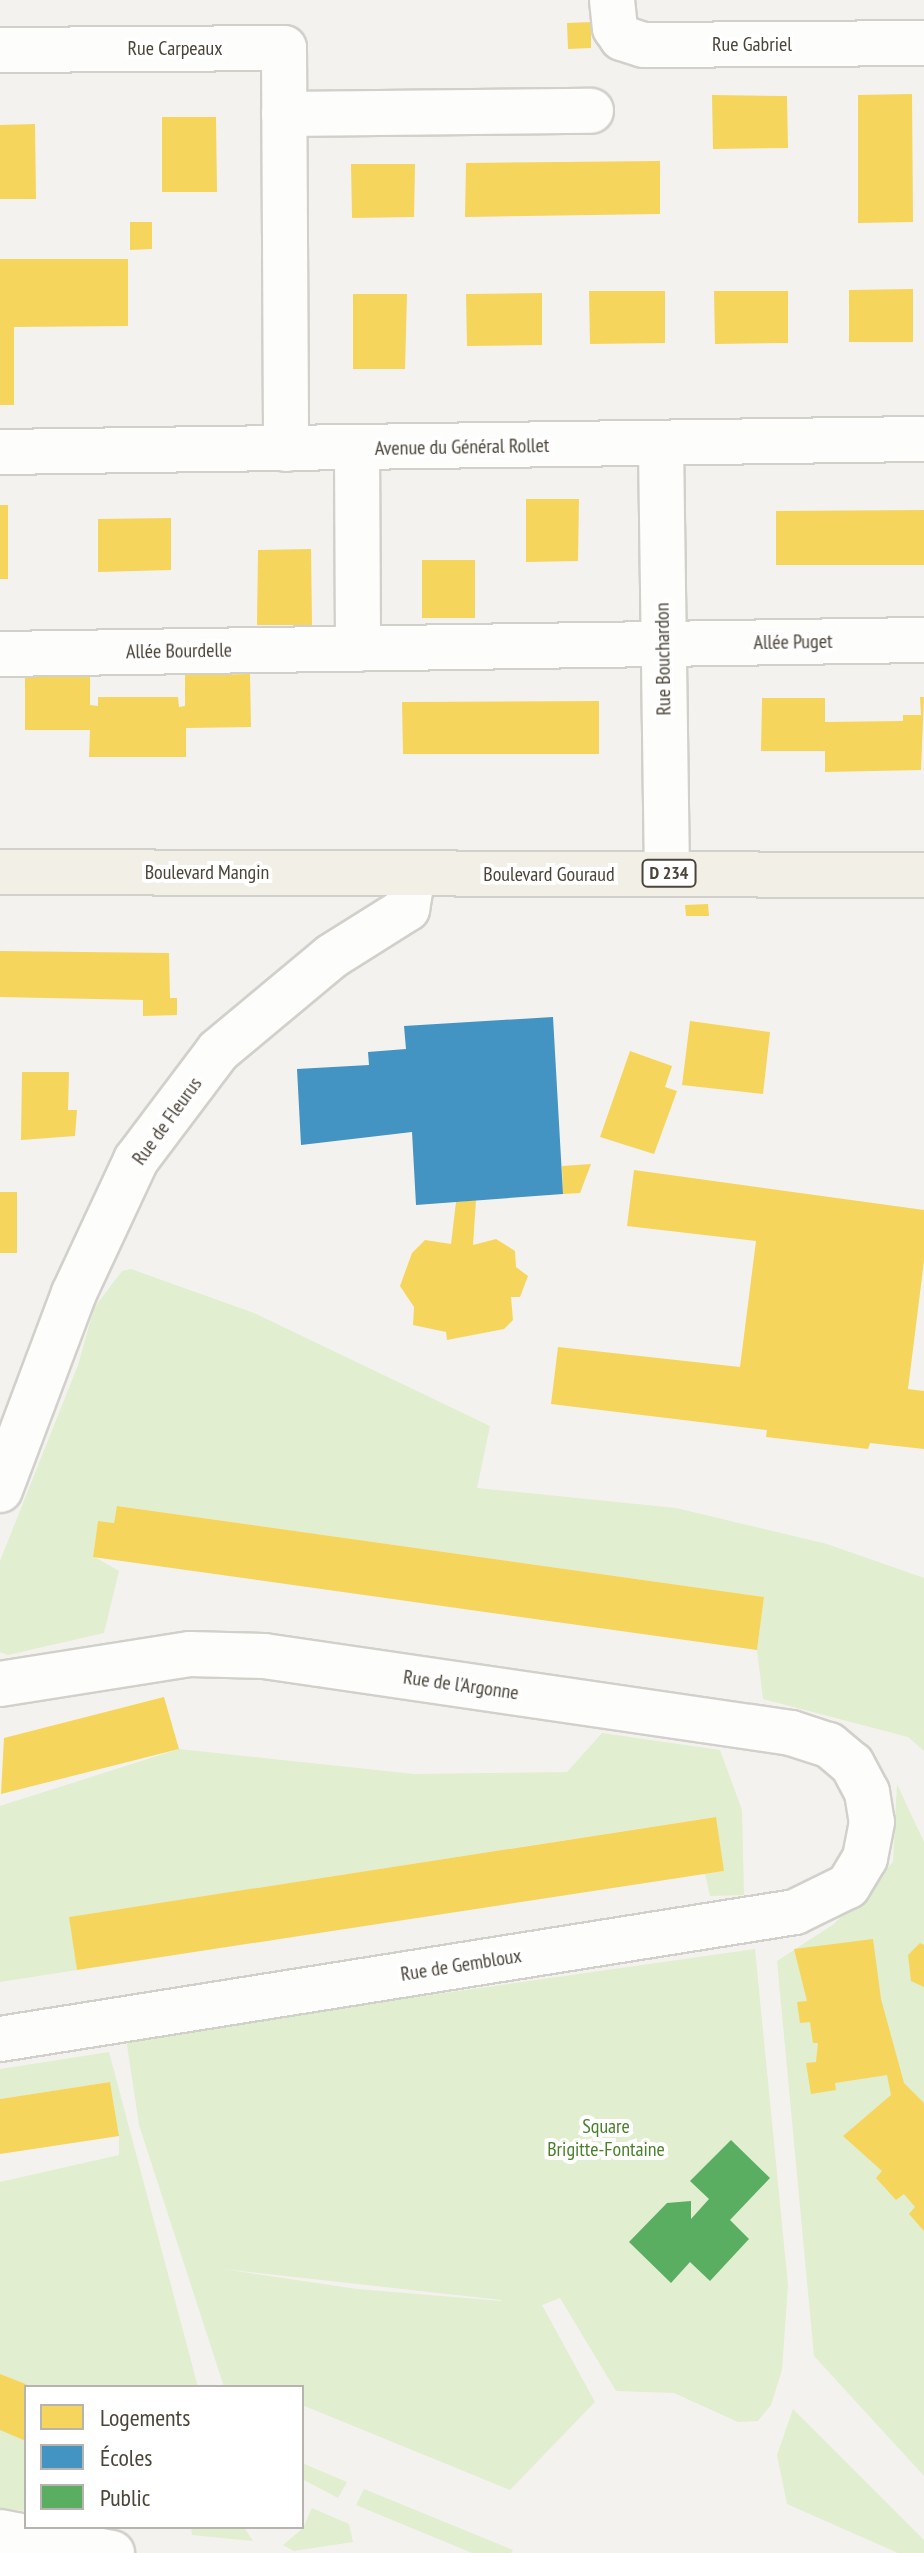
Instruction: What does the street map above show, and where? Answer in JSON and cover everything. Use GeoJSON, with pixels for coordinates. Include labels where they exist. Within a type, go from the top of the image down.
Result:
{"type":"FeatureCollection","features":[{"type":"Feature","properties":{"kind":"main road","name":"Boulevard Mangin"},"geometry":{"type":"LineString","coordinates":[[0,872],[413,875]]}},
{"type":"Feature","properties":{"kind":"main road","name":"Boulevard Gouraud"},"geometry":{"type":"LineString","coordinates":[[413,875],[924,875]]}},
{"type":"Feature","properties":{"kind":"street","name":"Rue Gabriel"},"geometry":{"type":"LineString","coordinates":[[612,0],[615,28],[622,38],[644,45],[924,43]]}},
{"type":"Feature","properties":{"kind":"street","name":"Rue Carpeaux"},"geometry":{"type":"LineString","coordinates":[[0,50],[284,48],[286,449]]}},
{"type":"Feature","properties":{"kind":"street"},"geometry":{"type":"LineString","coordinates":[[284,114],[591,111]]}},
{"type":"Feature","properties":{"kind":"street","name":"Avenue du Général Rollet"},"geometry":{"type":"LineString","coordinates":[[0,452],[924,439]]}},
{"type":"Feature","properties":{"kind":"street","name":"Rue Bouchardon"},"geometry":{"type":"LineString","coordinates":[[661,445],[667,873]]}},
{"type":"Feature","properties":{"kind":"street"},"geometry":{"type":"LineString","coordinates":[[357,448],[358,649]]}},
{"type":"Feature","properties":{"kind":"street","name":"Allée Puget"},"geometry":{"type":"LineString","coordinates":[[662,644],[924,640]]}},
{"type":"Feature","properties":{"kind":"street","name":"Allée Bourdelle"},"geometry":{"type":"LineString","coordinates":[[0,654],[662,644]]}},
{"type":"Feature","properties":{"kind":"street","name":"Rue de Fleurus"},"geometry":{"type":"LineString","coordinates":[[0,1490],[74,1293],[136,1160],[218,1051],[332,956],[407,909],[413,875]]}},
{"type":"Feature","properties":{"kind":"street","name":"Rue de l'Argonne"},"geometry":{"type":"LineString","coordinates":[[0,1684],[101,1664],[190,1654],[264,1656],[791,1733],[829,1745],[852,1764],[867,1792],[872,1822]]}},
{"type":"Feature","properties":{"kind":"street","name":"Rue de Gembloux"},"geometry":{"type":"LineString","coordinates":[[0,2039],[795,1912],[848,1886],[865,1858],[872,1822]]}},
{"type":"Feature","properties":{"kind":"street"},"geometry":{"type":"LineString","coordinates":[[0,2532],[112,2553]]}},
{"type":"Feature","properties":{"kind":"green space"},"geometry":{"type":"Polygon","coordinates":[[[131,1269],[254,1313],[490,1426],[477,1488],[676,1508],[827,1544],[924,1578],[924,1751],[908,1737],[763,1699],[757,1650],[764,1597],[118,1506],[114,1523],[98,1521],[93,1556],[119,1571],[104,1633],[8,1655],[0,1652],[0,1561],[78,1365],[94,1308],[122,1271],[131,1269]]]}},
{"type":"Feature","properties":{"kind":"green space"},"geometry":{"type":"Polygon","coordinates":[[[602,1733],[720,1750],[742,1810],[744,1895],[710,1896],[705,1874],[724,1871],[715,1817],[70,1917],[77,1970],[0,1982],[0,1806],[179,1749],[414,1774],[567,1772],[602,1733]]]}},
{"type":"Feature","properties":{"kind":"green space"},"geometry":{"type":"Polygon","coordinates":[[[897,1784],[924,1842],[924,2476],[814,2356],[777,1961],[834,1924],[893,1862],[897,1784]]]}},
{"type":"Feature","properties":{"kind":"green space","name":"Square Brigitte-Fontaine"},"geometry":{"type":"Polygon","coordinates":[[[755,1949],[788,2285],[782,2370],[771,2405],[758,2421],[738,2422],[674,2393],[616,2391],[560,2298],[542,2305],[595,2402],[510,2490],[304,2406],[304,2385],[223,2385],[139,2125],[126,2038],[755,1949]],[[223,2269],[357,2289],[501,2300],[223,2269]]]}},
{"type":"Feature","properties":{"kind":"green space"},"geometry":{"type":"Polygon","coordinates":[[[109,2052],[197,2385],[24,2385],[24,2511],[0,2508],[0,2182],[119,2155],[119,2136],[110,2082],[0,2099],[0,2069],[109,2052]]]}},
{"type":"Feature","properties":{"kind":"green space"},"geometry":{"type":"Polygon","coordinates":[[[793,2409],[924,2540],[924,2553],[898,2553],[787,2504],[777,2455],[793,2409]]]}},
{"type":"Feature","properties":{"kind":"green space"},"geometry":{"type":"Polygon","coordinates":[[[304,2464],[347,2482],[338,2498],[304,2480],[304,2464]]]}},
{"type":"Feature","properties":{"kind":"green space"},"geometry":{"type":"Polygon","coordinates":[[[364,2489],[513,2550],[511,2553],[472,2553],[356,2505],[364,2489]]]}},
{"type":"Feature","properties":{"kind":"green space"},"geometry":{"type":"Polygon","coordinates":[[[312,2508],[349,2524],[353,2542],[294,2551],[283,2545],[304,2526],[312,2508]]]}},
{"type":"Feature","properties":{"kind":"green space"},"geometry":{"type":"Polygon","coordinates":[[[191,2529],[245,2529],[253,2541],[192,2535],[191,2529]]]}},
{"type":"Feature","properties":{"kind":"building: Logements"},"geometry":{"type":"Polygon","coordinates":[[[591,22],[591,48],[568,49],[567,23],[591,22]]]}},
{"type":"Feature","properties":{"kind":"building: Logements"},"geometry":{"type":"Polygon","coordinates":[[[912,94],[913,222],[858,223],[858,95],[912,94]]]}},
{"type":"Feature","properties":{"kind":"building: Logements"},"geometry":{"type":"Polygon","coordinates":[[[712,95],[787,96],[788,148],[713,149],[712,95]]]}},
{"type":"Feature","properties":{"kind":"building: Logements"},"geometry":{"type":"Polygon","coordinates":[[[162,117],[216,117],[217,192],[162,192],[162,117]]]}},
{"type":"Feature","properties":{"kind":"building: Logements"},"geometry":{"type":"Polygon","coordinates":[[[35,124],[36,199],[0,199],[0,125],[35,124]]]}},
{"type":"Feature","properties":{"kind":"building: Logements"},"geometry":{"type":"Polygon","coordinates":[[[660,161],[660,214],[465,217],[466,163],[660,161]]]}},
{"type":"Feature","properties":{"kind":"building: Logements"},"geometry":{"type":"Polygon","coordinates":[[[351,164],[415,164],[414,217],[352,218],[351,164]]]}},
{"type":"Feature","properties":{"kind":"building: Logements"},"geometry":{"type":"Polygon","coordinates":[[[130,222],[152,222],[152,249],[130,250],[130,222]]]}},
{"type":"Feature","properties":{"kind":"building: Logements"},"geometry":{"type":"Polygon","coordinates":[[[0,259],[128,259],[128,326],[14,327],[14,405],[0,405],[0,259]]]}},
{"type":"Feature","properties":{"kind":"building: Logements"},"geometry":{"type":"Polygon","coordinates":[[[913,289],[913,342],[849,342],[849,290],[913,289]]]}},
{"type":"Feature","properties":{"kind":"building: Logements"},"geometry":{"type":"Polygon","coordinates":[[[589,291],[665,291],[665,343],[590,344],[589,291]]]}},
{"type":"Feature","properties":{"kind":"building: Logements"},"geometry":{"type":"Polygon","coordinates":[[[714,291],[788,291],[788,343],[715,344],[714,291]]]}},
{"type":"Feature","properties":{"kind":"building: Logements"},"geometry":{"type":"Polygon","coordinates":[[[542,293],[542,345],[467,346],[466,294],[542,293]]]}},
{"type":"Feature","properties":{"kind":"building: Logements"},"geometry":{"type":"Polygon","coordinates":[[[353,294],[407,294],[405,369],[353,369],[353,294]]]}},
{"type":"Feature","properties":{"kind":"building: Logements"},"geometry":{"type":"Polygon","coordinates":[[[526,499],[579,499],[578,561],[526,562],[526,499]]]}},
{"type":"Feature","properties":{"kind":"building: Logements"},"geometry":{"type":"Polygon","coordinates":[[[0,505],[8,505],[8,579],[0,579],[0,505]]]}},
{"type":"Feature","properties":{"kind":"building: Logements"},"geometry":{"type":"Polygon","coordinates":[[[924,510],[924,565],[776,565],[776,511],[924,510]]]}},
{"type":"Feature","properties":{"kind":"building: Logements"},"geometry":{"type":"Polygon","coordinates":[[[171,518],[171,570],[98,572],[98,519],[171,518]]]}},
{"type":"Feature","properties":{"kind":"building: Logements"},"geometry":{"type":"Polygon","coordinates":[[[311,549],[312,625],[257,625],[258,550],[311,549]]]}},
{"type":"Feature","properties":{"kind":"building: Logements"},"geometry":{"type":"Polygon","coordinates":[[[422,560],[475,560],[475,618],[422,618],[422,560]]]}},
{"type":"Feature","properties":{"kind":"building: Logements"},"geometry":{"type":"Polygon","coordinates":[[[250,674],[251,727],[186,728],[186,757],[89,757],[90,730],[25,730],[25,675],[90,675],[90,705],[98,706],[98,697],[178,697],[179,707],[185,706],[185,675],[250,674]]]}},
{"type":"Feature","properties":{"kind":"building: Logements"},"geometry":{"type":"Polygon","coordinates":[[[920,697],[924,697],[921,770],[825,772],[825,751],[761,751],[762,698],[825,698],[825,722],[903,721],[903,715],[921,715],[920,697]]]}},
{"type":"Feature","properties":{"kind":"building: Logements"},"geometry":{"type":"Polygon","coordinates":[[[599,701],[599,754],[403,754],[402,702],[599,701]]]}},
{"type":"Feature","properties":{"kind":"building: Logements"},"geometry":{"type":"Polygon","coordinates":[[[708,904],[709,916],[686,916],[685,905],[708,904]]]}},
{"type":"Feature","properties":{"kind":"building: Logements"},"geometry":{"type":"Polygon","coordinates":[[[0,951],[169,953],[170,998],[177,998],[177,1015],[143,1016],[143,1000],[0,997],[0,951]]]}},
{"type":"Feature","properties":{"kind":"building: Logements"},"geometry":{"type":"Polygon","coordinates":[[[690,1021],[770,1032],[763,1094],[682,1085],[690,1021]]]}},
{"type":"Feature","properties":{"kind":"building: Logements"},"geometry":{"type":"Polygon","coordinates":[[[630,1051],[672,1066],[665,1087],[677,1091],[654,1154],[600,1137],[630,1051]]]}},
{"type":"Feature","properties":{"kind":"building: Logements"},"geometry":{"type":"Polygon","coordinates":[[[22,1072],[69,1072],[68,1110],[77,1110],[75,1136],[21,1140],[22,1072]]]}},
{"type":"Feature","properties":{"kind":"building: Logements"},"geometry":{"type":"Polygon","coordinates":[[[591,1164],[580,1193],[563,1194],[562,1166],[591,1164]]]}},
{"type":"Feature","properties":{"kind":"building: Logements"},"geometry":{"type":"Polygon","coordinates":[[[634,1170],[924,1210],[924,1261],[908,1389],[924,1391],[924,1449],[870,1443],[868,1449],[766,1437],[767,1430],[551,1404],[558,1347],[740,1367],[756,1241],[627,1226],[634,1170]]]}},
{"type":"Feature","properties":{"kind":"building: Logements"},"geometry":{"type":"Polygon","coordinates":[[[0,1192],[17,1192],[17,1253],[0,1253],[0,1192]]]}},
{"type":"Feature","properties":{"kind":"building: Logements"},"geometry":{"type":"Polygon","coordinates":[[[476,1200],[473,1245],[496,1239],[515,1251],[516,1267],[528,1276],[520,1297],[511,1297],[513,1320],[504,1329],[447,1340],[446,1332],[413,1325],[414,1307],[400,1286],[412,1253],[425,1240],[451,1244],[456,1202],[476,1200]]]}},
{"type":"Feature","properties":{"kind":"building: Logements"},"geometry":{"type":"Polygon","coordinates":[[[117,1506],[764,1597],[757,1650],[93,1557],[98,1521],[114,1523],[117,1506]]]}},
{"type":"Feature","properties":{"kind":"building: Logements"},"geometry":{"type":"Polygon","coordinates":[[[164,1697],[179,1749],[1,1794],[4,1738],[164,1697]]]}},
{"type":"Feature","properties":{"kind":"building: Logements"},"geometry":{"type":"Polygon","coordinates":[[[716,1817],[724,1871],[77,1970],[69,1917],[716,1817]]]}},
{"type":"Feature","properties":{"kind":"building: Logements"},"geometry":{"type":"Polygon","coordinates":[[[873,1939],[881,1999],[904,2083],[924,2103],[924,2231],[909,2214],[915,2207],[904,2194],[896,2200],[876,2178],[882,2171],[843,2136],[891,2095],[887,2075],[835,2083],[836,2090],[811,2094],[806,2063],[816,2062],[818,2043],[813,2043],[810,2022],[800,2023],[797,2002],[807,2001],[794,1949],[873,1939]]]}},
{"type":"Feature","properties":{"kind":"building: Logements"},"geometry":{"type":"Polygon","coordinates":[[[920,1943],[924,1945],[924,1987],[911,1981],[908,1955],[920,1943]]]}},
{"type":"Feature","properties":{"kind":"building: Logements"},"geometry":{"type":"Polygon","coordinates":[[[110,2082],[119,2136],[0,2154],[0,2099],[110,2082]]]}},
{"type":"Feature","properties":{"kind":"building: Logements"},"geometry":{"type":"Polygon","coordinates":[[[0,2374],[28,2385],[24,2385],[24,2440],[0,2430],[0,2374]]]}},
{"type":"Feature","properties":{"kind":"building: Écoles"},"geometry":{"type":"Polygon","coordinates":[[[553,1017],[563,1194],[416,1205],[412,1132],[301,1145],[297,1069],[369,1065],[368,1052],[406,1049],[404,1026],[553,1017]]]}},
{"type":"Feature","properties":{"kind":"building: Public"},"geometry":{"type":"Polygon","coordinates":[[[731,2140],[770,2178],[730,2220],[749,2239],[710,2281],[690,2262],[671,2283],[629,2242],[667,2203],[691,2201],[691,2219],[709,2199],[690,2181],[731,2140]]]}}]}
